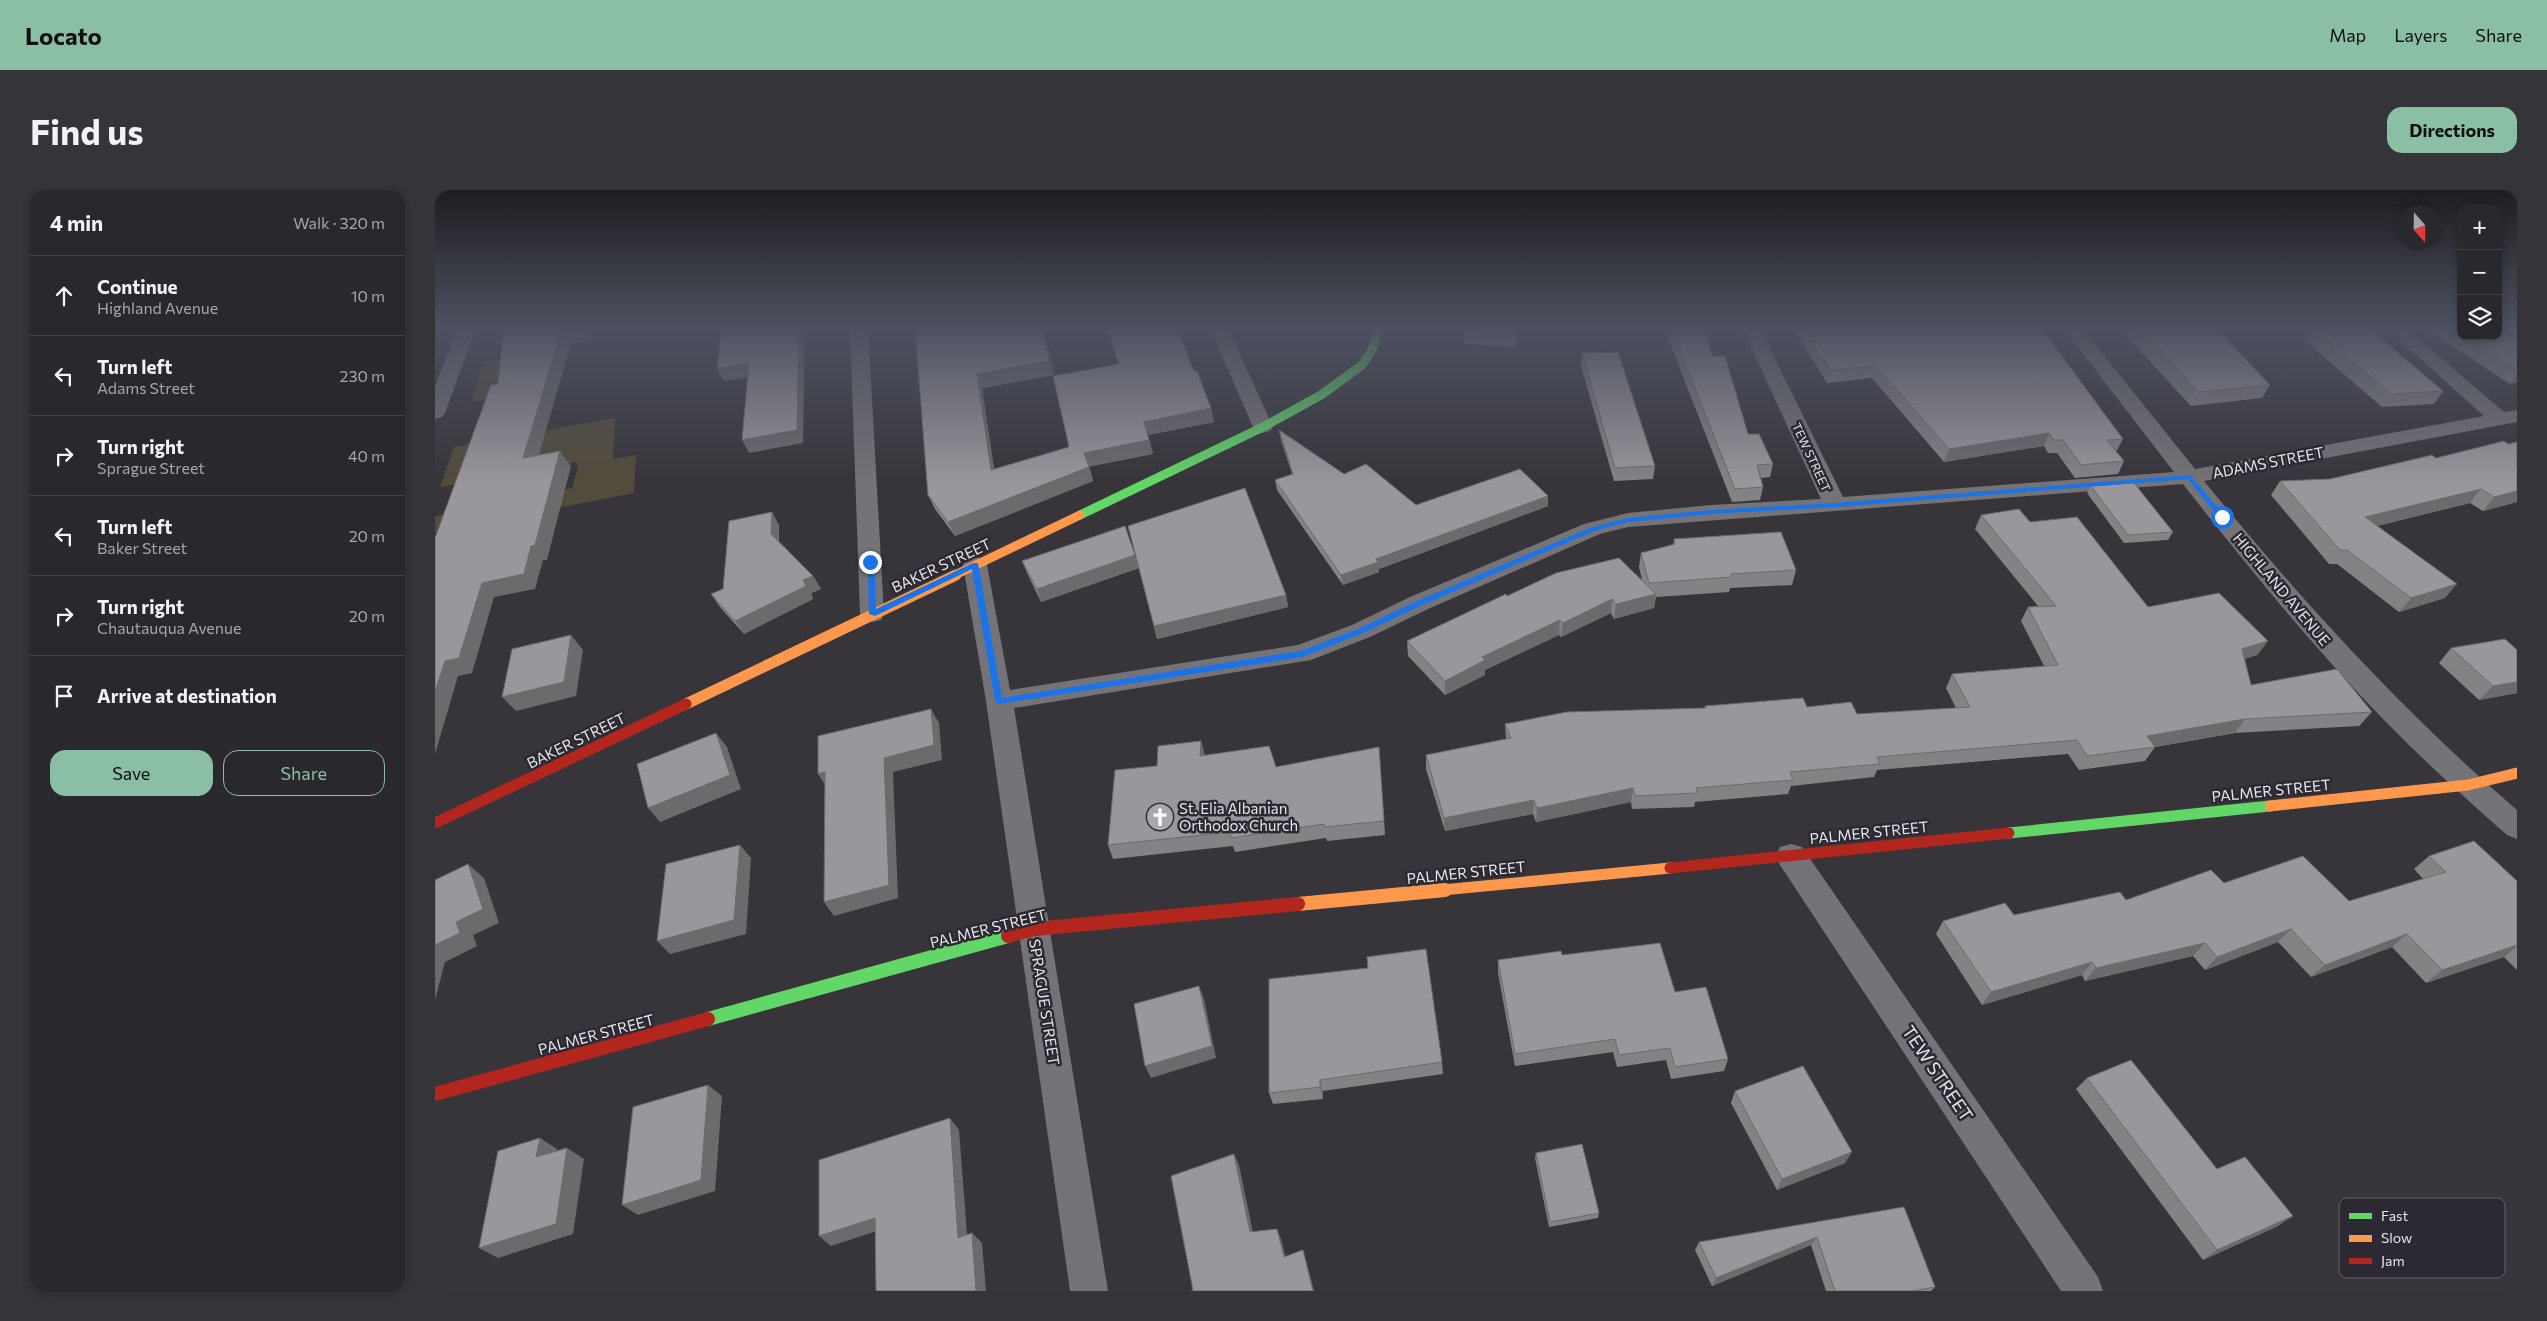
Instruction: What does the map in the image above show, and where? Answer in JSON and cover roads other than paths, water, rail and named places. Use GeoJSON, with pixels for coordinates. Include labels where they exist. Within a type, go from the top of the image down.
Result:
{"type":"FeatureCollection","features":[{"type":"Feature","properties":{"kind":"street"},"geometry":{"type":"LineString","coordinates":[[862,379],[873,614]]}},
{"type":"Feature","properties":{"kind":"street"},"geometry":{"type":"LineString","coordinates":[[1242,379],[1263,427]]}},
{"type":"Feature","properties":{"kind":"street","name":"BAKER STREET"},"geometry":{"type":"LineString","coordinates":[[435,823],[1263,427],[1343,379]]}},
{"type":"Feature","properties":{"kind":"street","name":"TEW STREET"},"geometry":{"type":"LineString","coordinates":[[1775,379],[1835,505]]}},
{"type":"Feature","properties":{"kind":"street","name":"HIGHLAND AVENUE"},"geometry":{"type":"LineString","coordinates":[[2113,379],[2297,609],[2402,722],[2468,785],[2517,827]]}},
{"type":"Feature","properties":{"kind":"street"},"geometry":{"type":"LineString","coordinates":[[2460,379],[2508,418]]}},
{"type":"Feature","properties":{"kind":"street"},"geometry":{"type":"LineString","coordinates":[[435,413],[441,380]]}},
{"type":"Feature","properties":{"kind":"street","name":"ADAMS STREET"},"geometry":{"type":"LineString","coordinates":[[999,701],[1302,654],[1361,631],[1419,603],[1592,529],[1628,520],[1711,512],[1835,505],[2190,477],[2508,418]]}},
{"type":"Feature","properties":{"kind":"street","name":"SPRAGUE STREET"},"geometry":{"type":"LineString","coordinates":[[975,565],[999,701],[1089,1291]]}},
{"type":"Feature","properties":{"kind":"street","name":"PALMER STREET"},"geometry":{"type":"LineString","coordinates":[[435,1094],[1034,929],[1791,856],[2468,785],[2517,774]]}},
{"type":"Feature","properties":{"kind":"street","name":"TEW STREET"},"geometry":{"type":"LineString","coordinates":[[1791,856],[2084,1291]]}},
{"type":"Feature","properties":{"kind":"place","name":"St. Elia Albanian Orthodox Church"},"geometry":{"type":"Point","coordinates":[1160,817]}}]}
